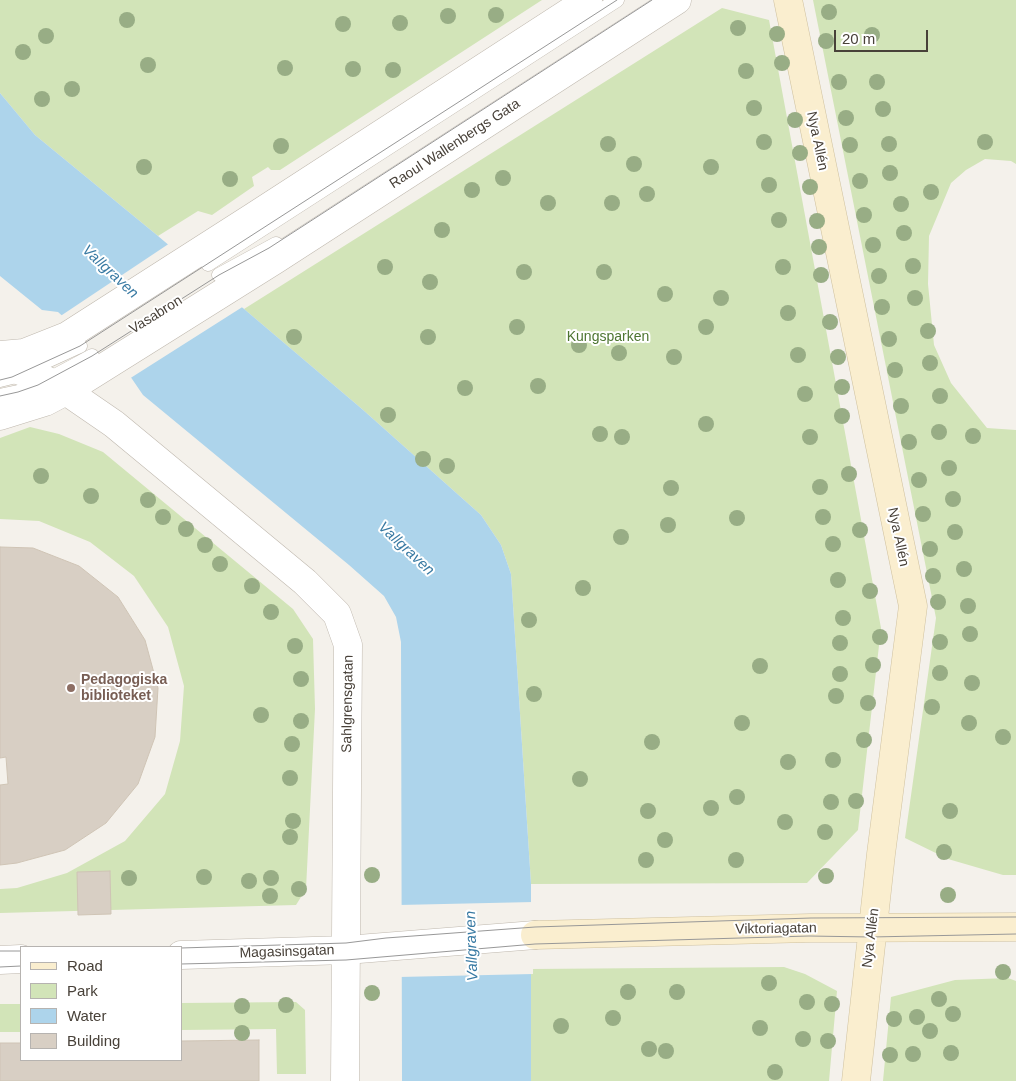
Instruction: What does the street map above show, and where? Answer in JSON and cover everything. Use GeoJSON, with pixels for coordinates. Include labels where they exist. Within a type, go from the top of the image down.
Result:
{"type":"FeatureCollection","features":[{"type":"Feature","properties":{"kind":"main road","name":"Nya Allén"},"geometry":{"type":"LineString","coordinates":[[788,0],[913,606],[872,927],[856,1081]]}},
{"type":"Feature","properties":{"kind":"main road","name":"Viktoriagatan"},"geometry":{"type":"LineString","coordinates":[[535,935],[872,927],[1016,927]]}},
{"type":"Feature","properties":{"kind":"street"},"geometry":{"type":"LineString","coordinates":[[0,416],[44,402],[27,378],[86,351],[214,270],[588,0]]}},
{"type":"Feature","properties":{"kind":"street","name":"Raoul Wallenbergs Gata"},"geometry":{"type":"LineString","coordinates":[[214,270],[275,260],[677,0]]}},
{"type":"Feature","properties":{"kind":"street","name":"Vasabron"},"geometry":{"type":"LineString","coordinates":[[86,351],[214,270]]}},
{"type":"Feature","properties":{"kind":"street"},"geometry":{"type":"LineString","coordinates":[[0,355],[86,351]]}},
{"type":"Feature","properties":{"kind":"street","name":"Sahlgrensgatan"},"geometry":{"type":"LineString","coordinates":[[27,378],[135,440],[305,582],[337,614],[348,645],[345,1081]]}},
{"type":"Feature","properties":{"kind":"street","name":"Magasinsgatan"},"geometry":{"type":"LineString","coordinates":[[182,955],[346,950],[535,935]]}},
{"type":"Feature","properties":{"kind":"street"},"geometry":{"type":"LineString","coordinates":[[0,960],[20,959]]}},
{"type":"Feature","properties":{"kind":"lane"},"geometry":{"type":"LineString","coordinates":[[214,270],[617,0]]}},
{"type":"Feature","properties":{"kind":"lane"},"geometry":{"type":"LineString","coordinates":[[610,27],[627,16]]}},
{"type":"Feature","properties":{"kind":"lane"},"geometry":{"type":"LineString","coordinates":[[214,270],[269,248],[594,38]]}},
{"type":"Feature","properties":{"kind":"lane"},"geometry":{"type":"LineString","coordinates":[[0,396],[18,392],[27,378],[86,351]]}},
{"type":"Feature","properties":{"kind":"green space"},"geometry":{"type":"Polygon","coordinates":[[[0,0],[542,0],[280,170],[271,170],[268,167],[252,177],[254,186],[212,215],[198,211],[158,236],[35,135],[0,93],[0,0]]]}},
{"type":"Feature","properties":{"kind":"green space"},"geometry":{"type":"Polygon","coordinates":[[[813,0],[1016,0],[1016,164],[1011,161],[985,159],[966,170],[951,183],[929,236],[928,284],[934,345],[951,383],[987,428],[1016,430],[1016,875],[1003,875],[948,859],[905,838],[936,618],[813,0]]]}},
{"type":"Feature","properties":{"kind":"green space","name":"Kungsparken"},"geometry":{"type":"Polygon","coordinates":[[[722,8],[769,20],[881,628],[858,830],[807,883],[531,884],[511,574],[501,545],[481,515],[362,409],[244,309],[722,8]]]}},
{"type":"Feature","properties":{"kind":"green space"},"geometry":{"type":"Polygon","coordinates":[[[30,427],[59,434],[103,452],[293,609],[313,639],[315,709],[306,889],[296,905],[0,913],[0,889],[17,888],[67,873],[125,841],[165,794],[180,741],[184,686],[168,627],[134,576],[90,542],[39,521],[0,519],[0,438],[30,427]]]}},
{"type":"Feature","properties":{"kind":"green space"},"geometry":{"type":"Polygon","coordinates":[[[784,967],[805,974],[837,991],[829,1081],[531,1081],[531,969],[784,967]]]}},
{"type":"Feature","properties":{"kind":"green space"},"geometry":{"type":"Polygon","coordinates":[[[1008,978],[1016,981],[1016,1081],[883,1081],[891,997],[955,980],[1008,978]]]}},
{"type":"Feature","properties":{"kind":"green space"},"geometry":{"type":"Polygon","coordinates":[[[296,1002],[305,1010],[306,1074],[277,1074],[276,1029],[182,1030],[182,1003],[296,1002]]]}},
{"type":"Feature","properties":{"kind":"green space"},"geometry":{"type":"Polygon","coordinates":[[[0,1004],[20,1004],[20,1032],[0,1032],[0,1004]]]}},
{"type":"Feature","properties":{"kind":"water","name":"Vallgraven"},"geometry":{"type":"Polygon","coordinates":[[[0,93],[35,135],[158,236],[362,409],[481,515],[501,545],[511,574],[531,884],[531,1081],[402,1081],[401,642],[396,617],[384,596],[143,395],[130,376],[58,312],[42,310],[0,276],[0,93]]]}},
{"type":"Feature","properties":{"kind":"pier"},"geometry":{"type":"Polygon","coordinates":[[[170,243],[244,306],[129,379],[59,317],[170,243]]]}},
{"type":"Feature","properties":{"kind":"pier"},"geometry":{"type":"Polygon","coordinates":[[[534,902],[533,974],[399,977],[399,905],[534,902]]]}},
{"type":"Feature","properties":{"kind":"building"},"geometry":{"type":"Polygon","coordinates":[[[0,547],[33,548],[79,566],[118,597],[145,640],[158,688],[155,737],[138,784],[106,823],[65,850],[17,863],[0,865],[0,785],[8,784],[6,757],[0,758],[0,547]]]}},
{"type":"Feature","properties":{"kind":"building"},"geometry":{"type":"Polygon","coordinates":[[[110,871],[111,914],[78,915],[77,872],[110,871]]]}},
{"type":"Feature","properties":{"kind":"building"},"geometry":{"type":"Polygon","coordinates":[[[259,1040],[259,1081],[0,1081],[0,1043],[20,1043],[20,1061],[182,1061],[182,1041],[259,1040]]]}},
{"type":"Feature","properties":{"kind":"tram line"},"geometry":{"type":"LineString","coordinates":[[0,380],[12,377],[80,346],[617,0]]}},
{"type":"Feature","properties":{"kind":"tram line"},"geometry":{"type":"LineString","coordinates":[[0,396],[38,385],[92,356],[219,275],[269,248],[652,0]]}},
{"type":"Feature","properties":{"kind":"tram line"},"geometry":{"type":"LineString","coordinates":[[182,948],[346,943],[386,938],[535,927],[811,918],[1016,917]]}},
{"type":"Feature","properties":{"kind":"tram line"},"geometry":{"type":"LineString","coordinates":[[182,964],[346,960],[535,944],[809,936],[871,937],[1016,934]]}},
{"type":"Feature","properties":{"kind":"tram line"},"geometry":{"type":"LineString","coordinates":[[0,951],[20,951]]}},
{"type":"Feature","properties":{"kind":"tram line"},"geometry":{"type":"LineString","coordinates":[[0,967],[20,966]]}},
{"type":"Feature","properties":{"kind":"place","name":"Pedagogiska biblioteket"},"geometry":{"type":"Point","coordinates":[71,688]}}]}
